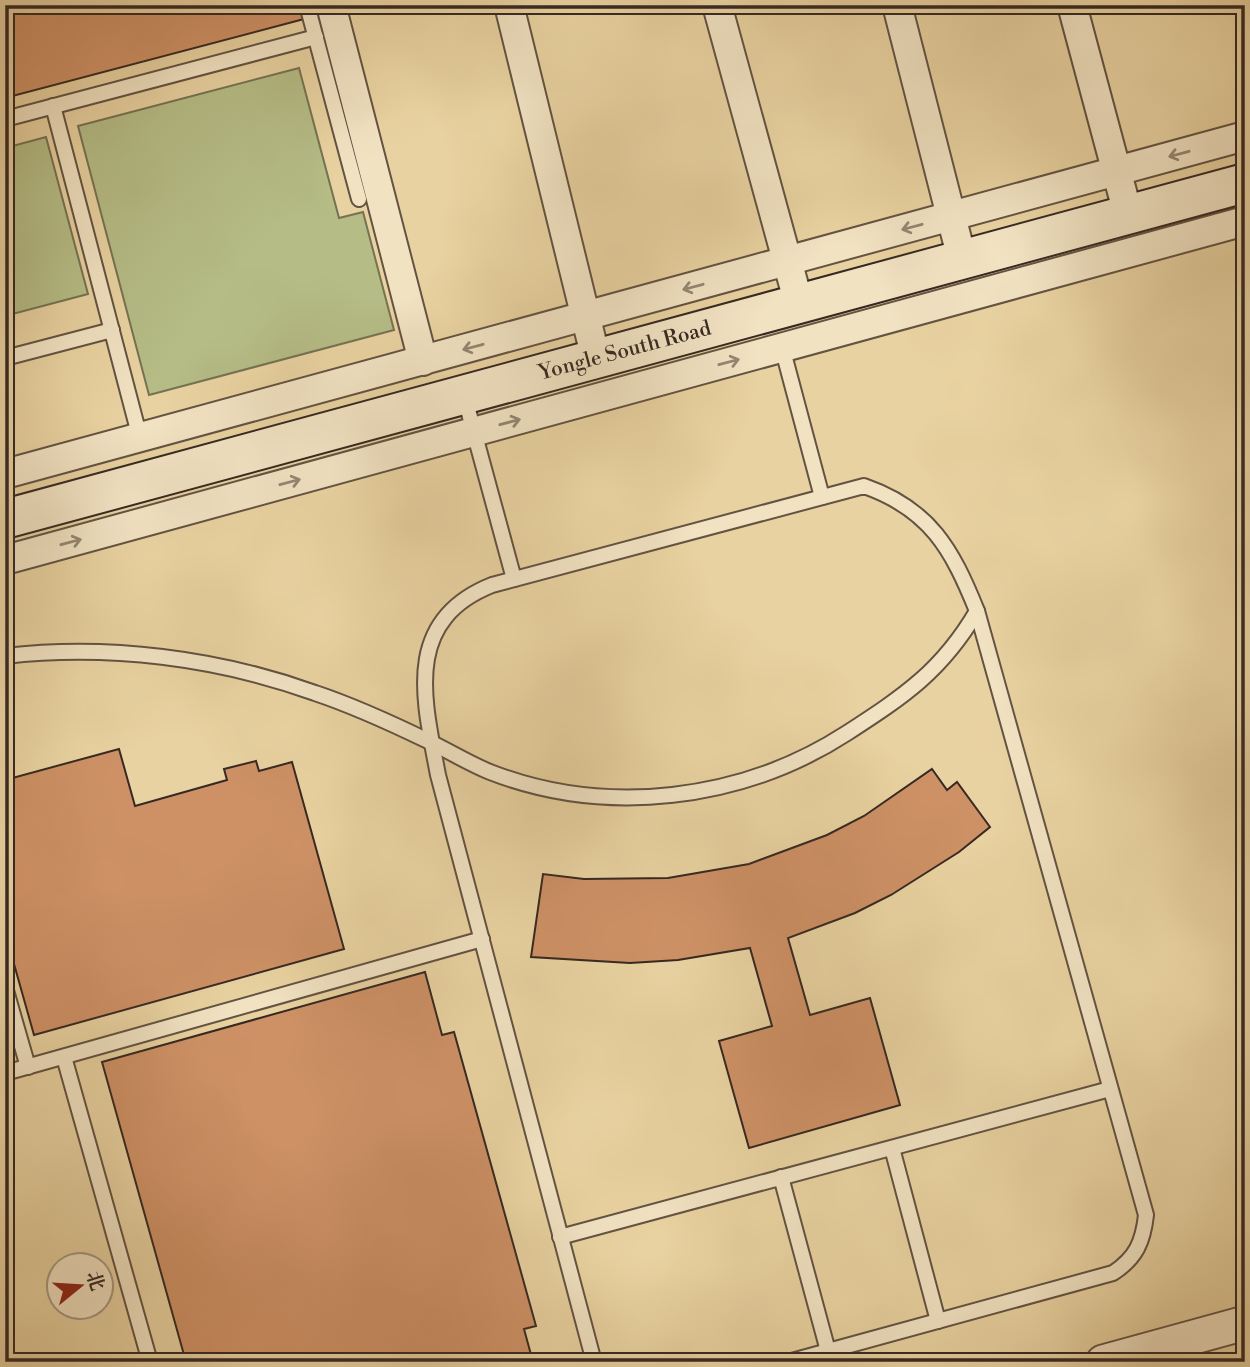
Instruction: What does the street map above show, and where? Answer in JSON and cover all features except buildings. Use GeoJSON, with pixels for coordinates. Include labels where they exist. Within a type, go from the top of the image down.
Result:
{"type":"FeatureCollection","features":[{"type":"Feature","properties":{"kind":"main road","name":"Yongle South Road"},"geometry":{"type":"LineString","coordinates":[[5,519],[1245,183]]}},
{"type":"Feature","properties":{"kind":"street"},"geometry":{"type":"LineString","coordinates":[[331,5],[423,361]]}},
{"type":"Feature","properties":{"kind":"street"},"geometry":{"type":"LineString","coordinates":[[509,5],[596,359]]}},
{"type":"Feature","properties":{"kind":"street"},"geometry":{"type":"LineString","coordinates":[[717,5],[799,304]]}},
{"type":"Feature","properties":{"kind":"street"},"geometry":{"type":"LineString","coordinates":[[897,5],[962,259]]}},
{"type":"Feature","properties":{"kind":"street"},"geometry":{"type":"LineString","coordinates":[[1072,5],[1128,214]]}},
{"type":"Feature","properties":{"kind":"street"},"geometry":{"type":"LineString","coordinates":[[5,474],[1245,136]]}},
{"type":"Feature","properties":{"kind":"street"},"geometry":{"type":"LineString","coordinates":[[5,560],[1245,221]]}},
{"type":"Feature","properties":{"kind":"street"},"geometry":{"type":"LineString","coordinates":[[1103,1362],[1245,1323]]}},
{"type":"Feature","properties":{"kind":"lane"},"geometry":{"type":"LineString","coordinates":[[307,5],[359,199]]}},
{"type":"Feature","properties":{"kind":"lane"},"geometry":{"type":"LineString","coordinates":[[5,119],[316,37]]}},
{"type":"Feature","properties":{"kind":"lane"},"geometry":{"type":"LineString","coordinates":[[53,107],[140,438]]}},
{"type":"Feature","properties":{"kind":"lane"},"geometry":{"type":"LineString","coordinates":[[5,358],[112,330]]}},
{"type":"Feature","properties":{"kind":"lane"},"geometry":{"type":"LineString","coordinates":[[782,347],[822,497]]}},
{"type":"Feature","properties":{"kind":"lane"},"geometry":{"type":"LineString","coordinates":[[464,395],[514,579]]}},
{"type":"Feature","properties":{"kind":"lane"},"geometry":{"type":"LineString","coordinates":[[594,1362],[432,743],[424,699],[424,677],[438,627],[455,607],[476,592],[514,579],[864,485],[904,504],[930,525],[950,551],[977,611],[1146,1215],[1143,1237],[1132,1258],[1113,1273],[788,1362]]}},
{"type":"Feature","properties":{"kind":"lane"},"geometry":{"type":"LineString","coordinates":[[5,656],[139,655],[227,669],[322,695],[491,772],[554,790],[617,798],[680,795],[739,782],[804,757],[912,691],[946,659],[977,611]]}},
{"type":"Feature","properties":{"kind":"lane"},"geometry":{"type":"LineString","coordinates":[[5,1073],[482,939]]}},
{"type":"Feature","properties":{"kind":"lane"},"geometry":{"type":"LineString","coordinates":[[5,987],[28,1067]]}},
{"type":"Feature","properties":{"kind":"lane"},"geometry":{"type":"LineString","coordinates":[[64,1057],[150,1362]]}},
{"type":"Feature","properties":{"kind":"lane"},"geometry":{"type":"LineString","coordinates":[[560,1237],[1110,1089]]}},
{"type":"Feature","properties":{"kind":"lane"},"geometry":{"type":"LineString","coordinates":[[891,1148],[938,1321]]}},
{"type":"Feature","properties":{"kind":"lane"},"geometry":{"type":"LineString","coordinates":[[781,1177],[828,1351]]}},
{"type":"Feature","properties":{"kind":"green space"},"geometry":{"type":"Polygon","coordinates":[[[299,68],[339,218],[363,212],[394,330],[149,395],[78,126],[299,68]]]}},
{"type":"Feature","properties":{"kind":"green space"},"geometry":{"type":"Polygon","coordinates":[[[46,137],[88,294],[5,316],[5,148],[46,137]]]}}]}
